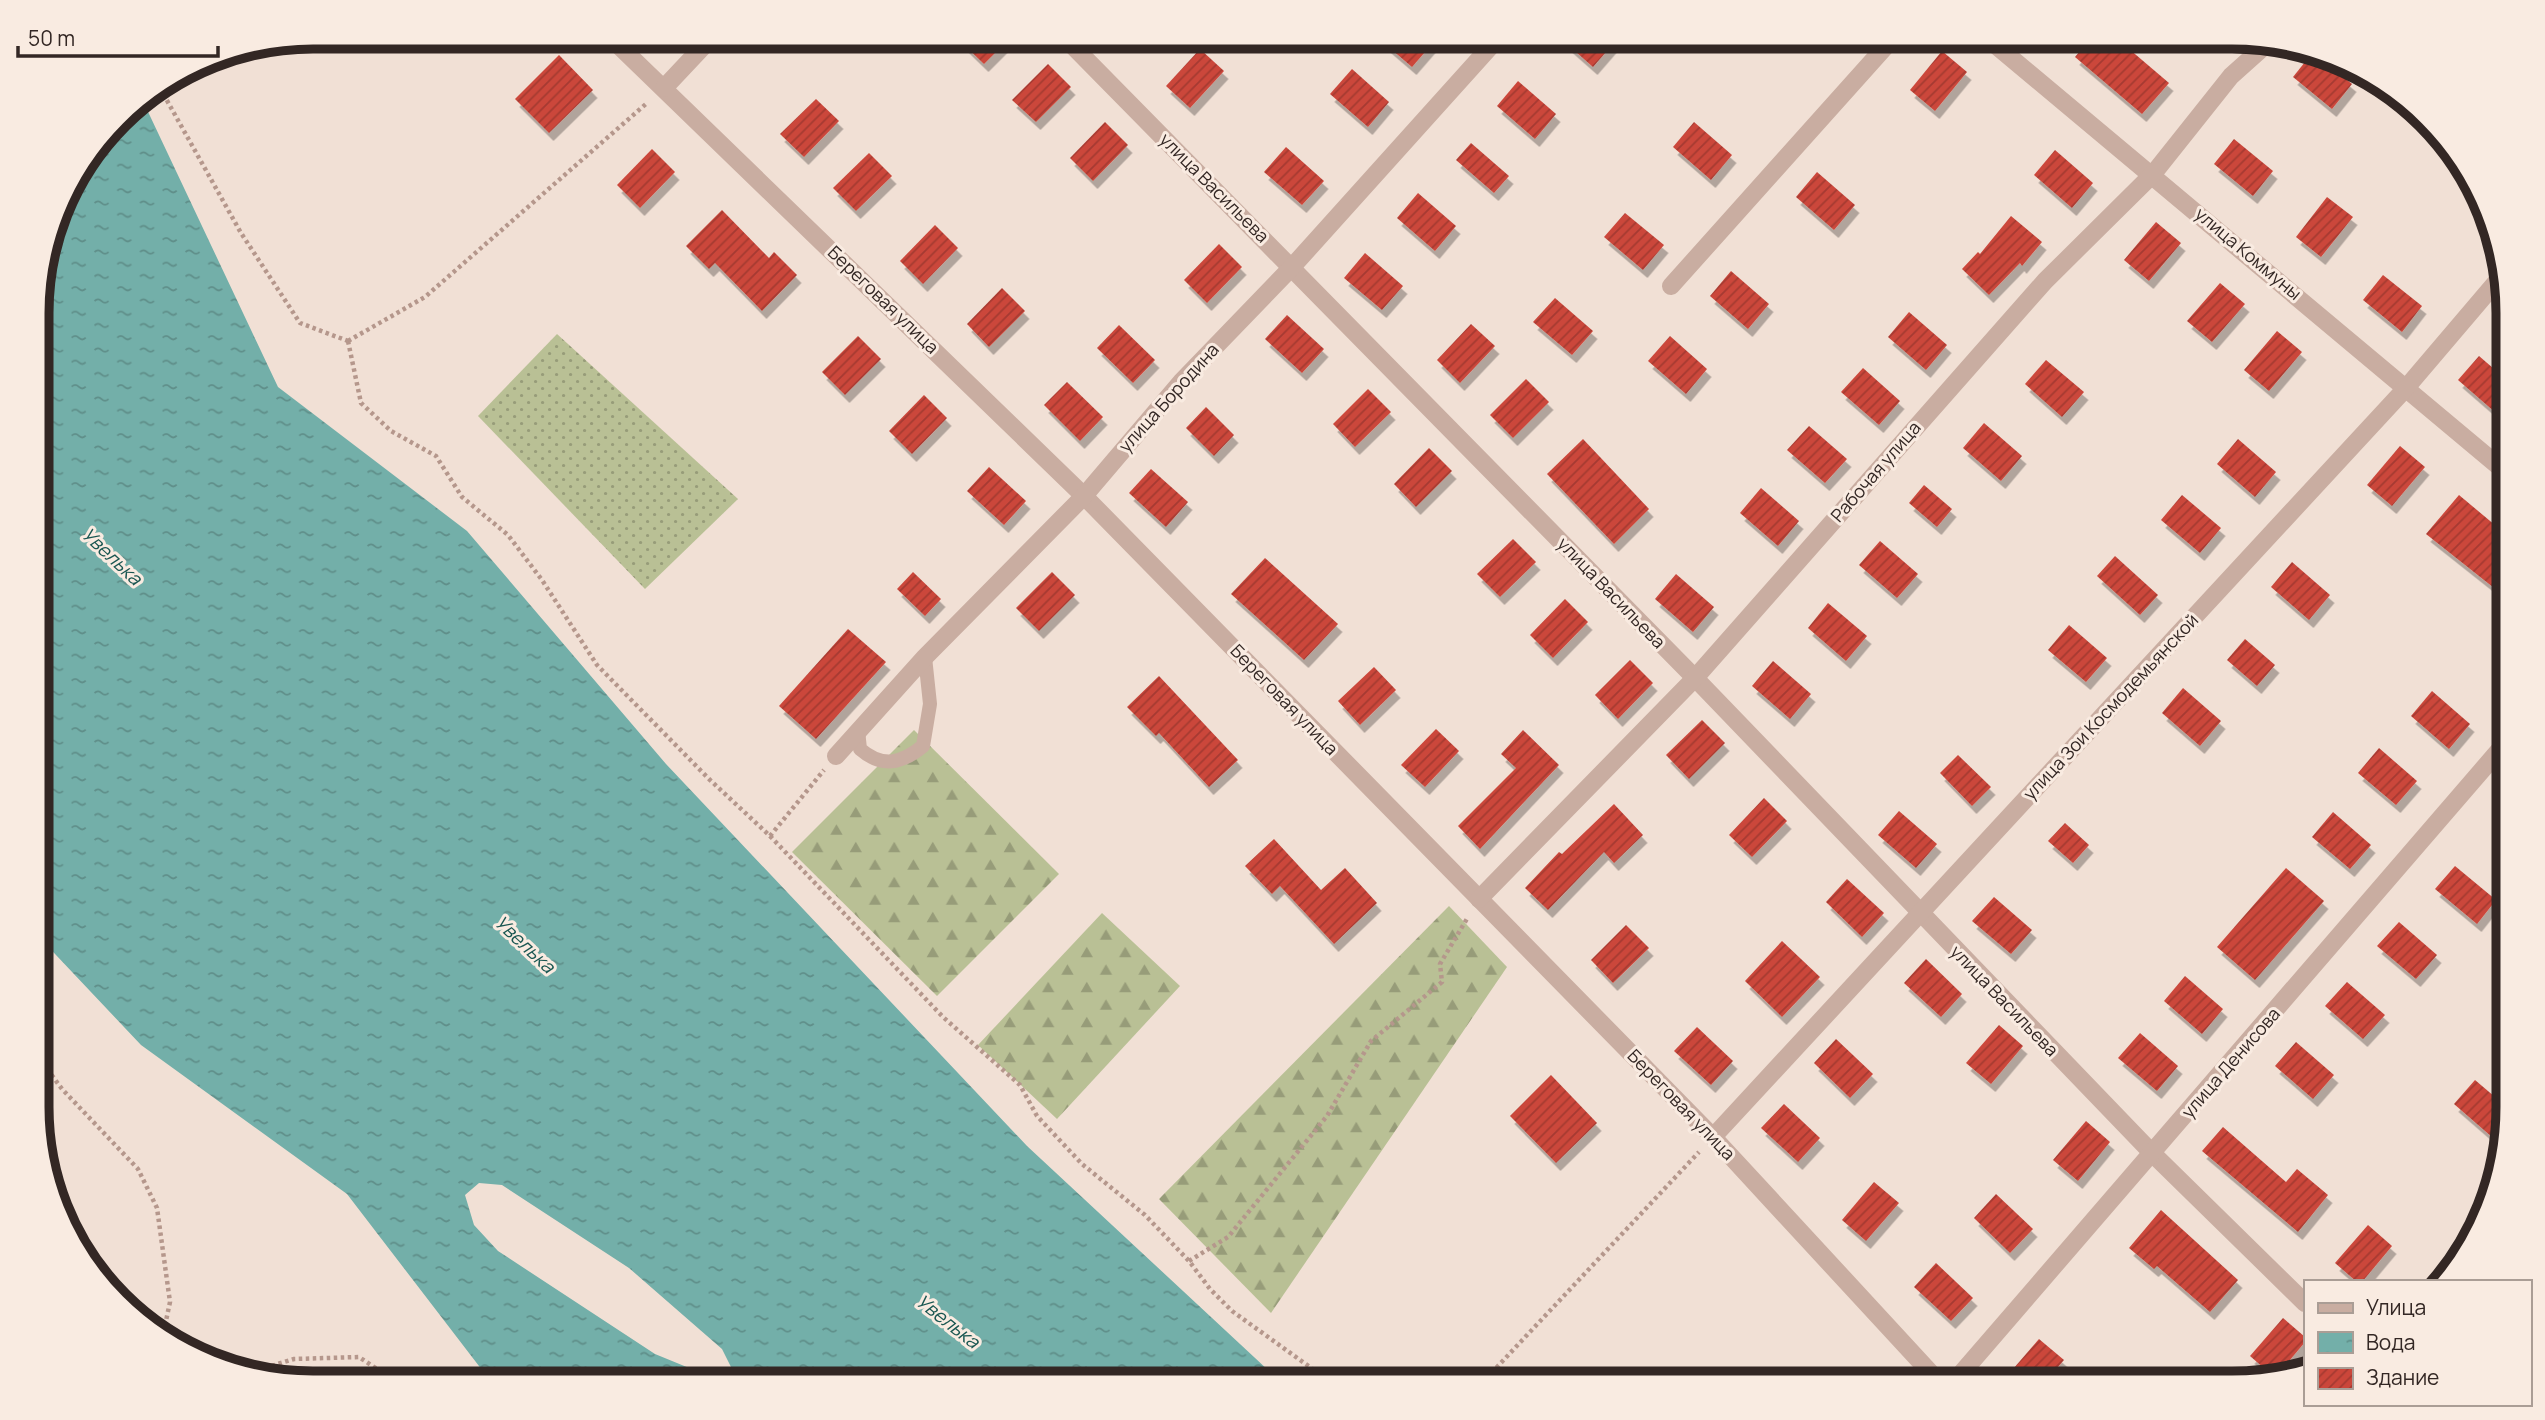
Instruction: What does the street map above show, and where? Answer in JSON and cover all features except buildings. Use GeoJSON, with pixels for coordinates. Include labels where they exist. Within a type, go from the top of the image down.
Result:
{"type":"FeatureCollection","features":[{"type":"Feature","properties":{"kind":"street","name":"Береговая улица"},"geometry":{"type":"LineString","coordinates":[[622,49],[1084,496],[1713,1137],[1929,1371]]}},
{"type":"Feature","properties":{"kind":"street"},"geometry":{"type":"LineString","coordinates":[[664,89],[701,49]]}},
{"type":"Feature","properties":{"kind":"street","name":"улица Васильева"},"geometry":{"type":"LineString","coordinates":[[1076,49],[1695,678],[2153,1154],[2304,1302]]}},
{"type":"Feature","properties":{"kind":"street","name":"улица Бородина"},"geometry":{"type":"LineString","coordinates":[[836,756],[925,657],[1084,496],[1181,382],[1292,267],[1488,49]]}},
{"type":"Feature","properties":{"kind":"street"},"geometry":{"type":"LineString","coordinates":[[1671,286],[1883,49]]}},
{"type":"Feature","properties":{"kind":"street","name":"улица Коммуны"},"geometry":{"type":"LineString","coordinates":[[2001,49],[2496,464]]}},
{"type":"Feature","properties":{"kind":"street","name":"Рабочая улица"},"geometry":{"type":"LineString","coordinates":[[1479,899],[1695,678],[2045,281],[2153,174],[2231,76],[2259,51]]}},
{"type":"Feature","properties":{"kind":"street","name":"улица Зои Космодемьянской"},"geometry":{"type":"LineString","coordinates":[[1713,1137],[2406,388],[2494,284]]}},
{"type":"Feature","properties":{"kind":"street","name":"улица Денисова"},"geometry":{"type":"LineString","coordinates":[[1963,1371],[2153,1154],[2496,754]]}},
{"type":"Feature","properties":{"kind":"lane"},"geometry":{"type":"LineString","coordinates":[[858,730],[860,748],[871,758],[884,763],[907,759],[923,746],[929,727],[930,704],[925,657]]}},
{"type":"Feature","properties":{"kind":"path"},"geometry":{"type":"LineString","coordinates":[[348,341],[425,297],[664,89]]}},
{"type":"Feature","properties":{"kind":"path"},"geometry":{"type":"LineString","coordinates":[[164,96],[241,233],[300,323],[348,341]]}},
{"type":"Feature","properties":{"kind":"path"},"geometry":{"type":"LineString","coordinates":[[348,341],[361,404],[391,431],[436,457],[462,497],[508,535],[542,580],[597,665],[709,779],[770,836],[943,1017],[1020,1084],[1037,1116],[1082,1164],[1145,1215],[1232,1311],[1315,1371]]}},
{"type":"Feature","properties":{"kind":"path"},"geometry":{"type":"LineString","coordinates":[[770,836],[836,756]]}},
{"type":"Feature","properties":{"kind":"path"},"geometry":{"type":"LineString","coordinates":[[1189,1261],[1228,1237],[1327,1116],[1371,1041],[1442,982],[1440,964],[1479,899]]}},
{"type":"Feature","properties":{"kind":"path"},"geometry":{"type":"LineString","coordinates":[[49,1071],[62,1089],[138,1169],[157,1208],[170,1302],[165,1325]]}},
{"type":"Feature","properties":{"kind":"path"},"geometry":{"type":"LineString","coordinates":[[1493,1371],[1713,1137]]}},
{"type":"Feature","properties":{"kind":"path"},"geometry":{"type":"LineString","coordinates":[[268,1367],[295,1359],[359,1357],[380,1371]]}},
{"type":"Feature","properties":{"kind":"green space"},"geometry":{"type":"Polygon","coordinates":[[[557,334],[738,499],[645,589],[478,416],[557,334]]]}},
{"type":"Feature","properties":{"kind":"green space"},"geometry":{"type":"Polygon","coordinates":[[[914,730],[1059,874],[937,996],[792,852],[914,730]]]}},
{"type":"Feature","properties":{"kind":"green space"},"geometry":{"type":"Polygon","coordinates":[[[1449,906],[1507,967],[1271,1313],[1159,1199],[1449,906]]]}},
{"type":"Feature","properties":{"kind":"green space"},"geometry":{"type":"Polygon","coordinates":[[[1102,913],[1180,986],[1057,1119],[978,1045],[1102,913]]]}},
{"type":"Feature","properties":{"kind":"water","name":"Увелька"},"geometry":{"type":"Polygon","coordinates":[[[147,109],[278,387],[467,531],[666,764],[1027,1146],[1269,1371],[726,1371],[731,1367],[722,1349],[629,1268],[502,1185],[479,1183],[465,1195],[474,1225],[498,1251],[655,1354],[696,1371],[483,1371],[347,1194],[141,1045],[49,948],[49,313],[54,262],[63,228],[76,196],[104,152],[126,126],[147,109]]]}}]}
